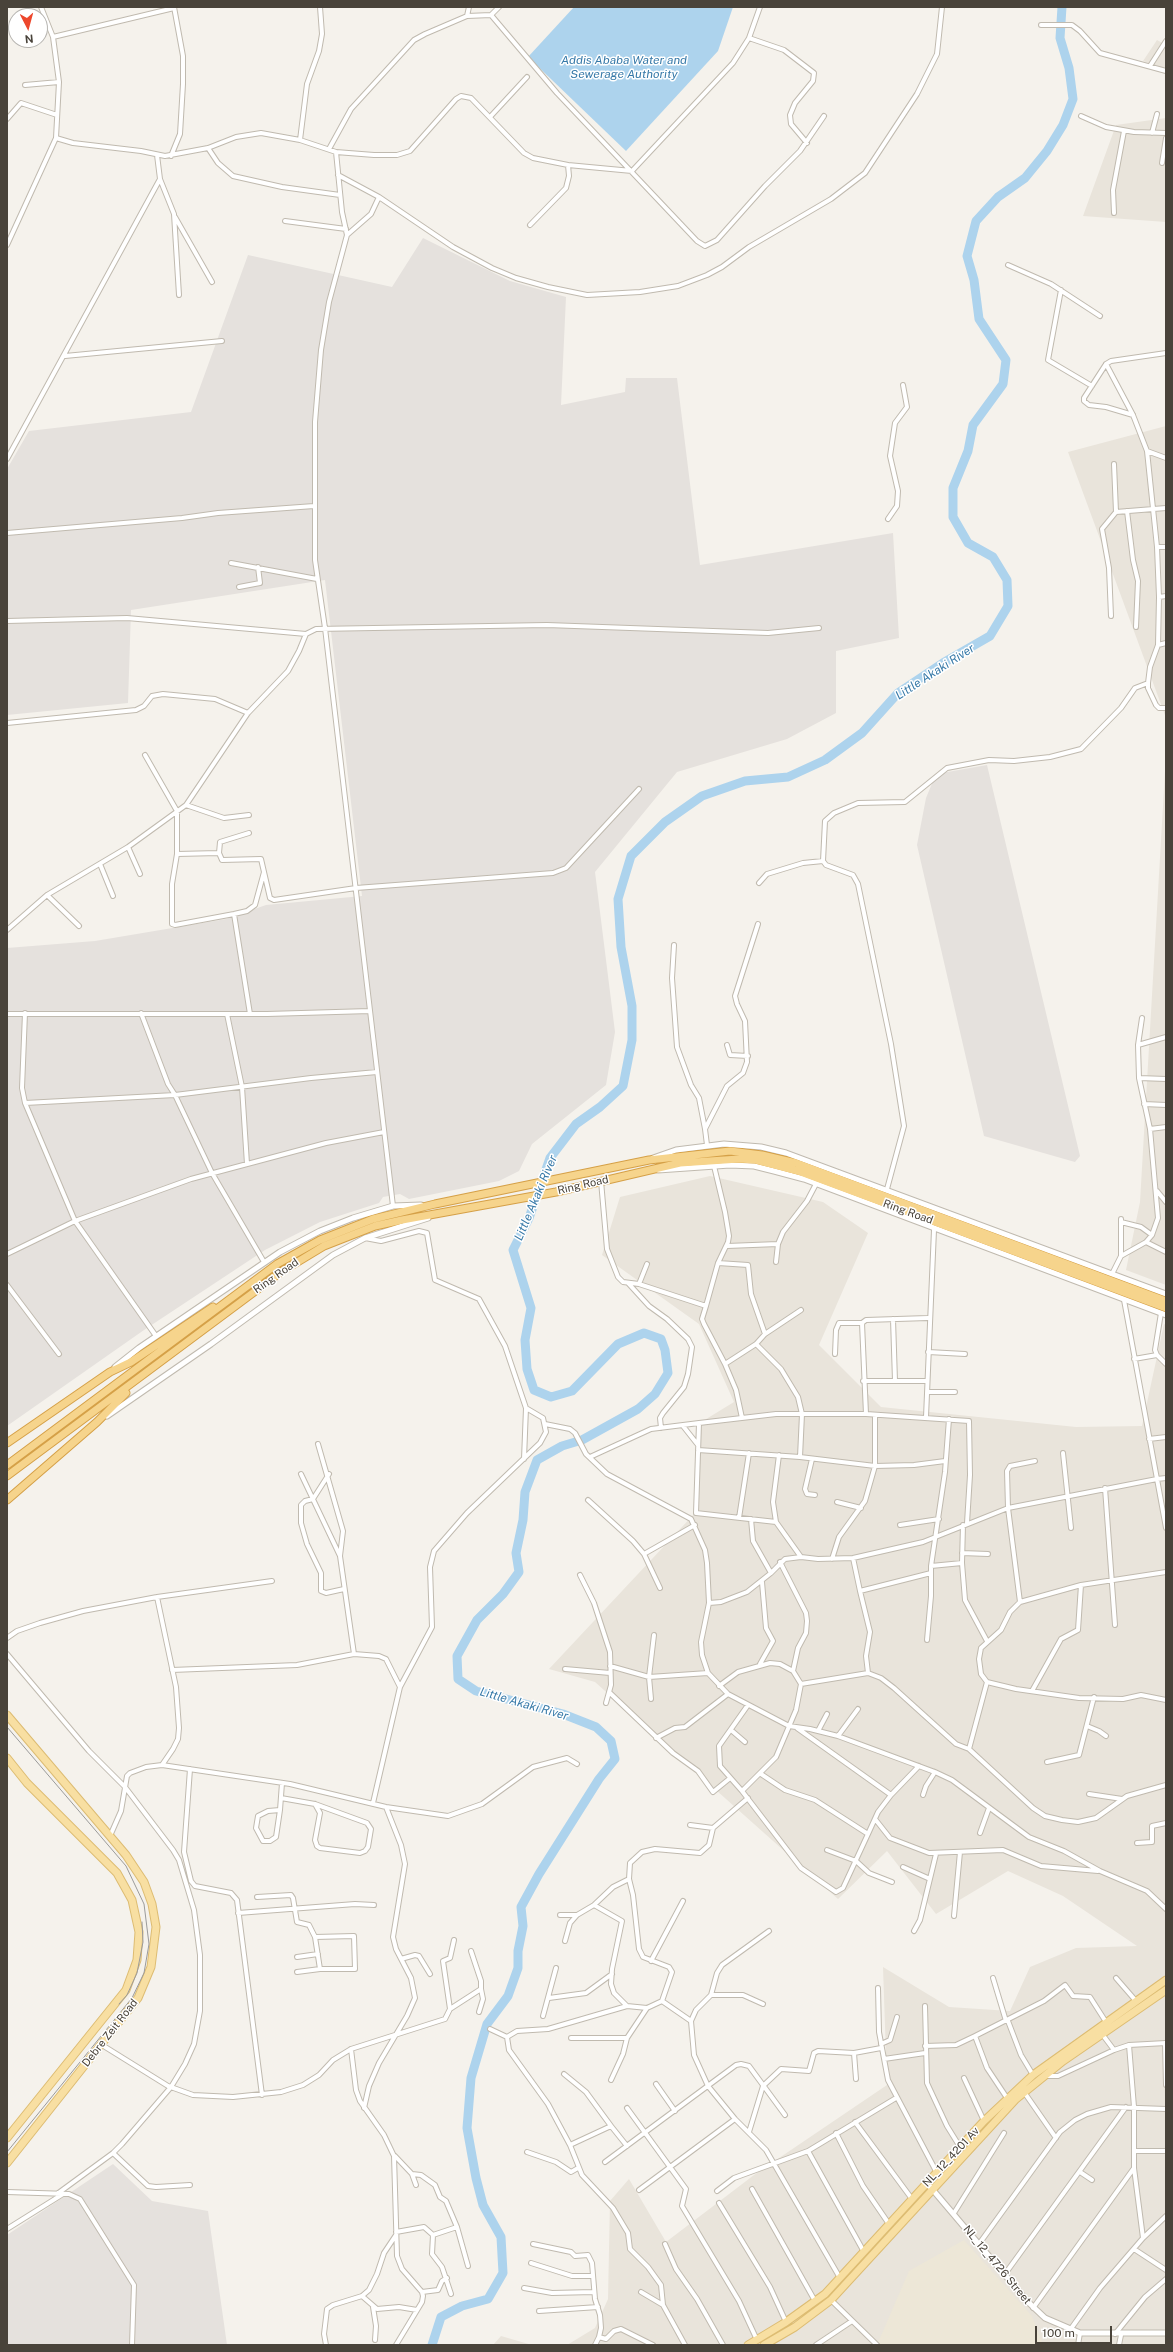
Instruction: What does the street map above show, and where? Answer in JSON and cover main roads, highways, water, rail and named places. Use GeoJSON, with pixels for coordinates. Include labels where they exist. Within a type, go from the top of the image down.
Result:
{"type":"FeatureCollection","features":[{"type":"Feature","properties":{"kind":"highway","name":"Ring Road"},"geometry":{"type":"LineString","coordinates":[[7,1465],[277,1264],[320,1240],[373,1219],[435,1204],[649,1160],[730,1151],[762,1154],[796,1163],[1166,1301]]}},
{"type":"Feature","properties":{"kind":"highway","name":"Ring Road"},"geometry":{"type":"LineString","coordinates":[[7,1476],[242,1301],[303,1257],[324,1246],[375,1226],[556,1192],[680,1163],[739,1158],[756,1160],[798,1171],[1164,1312]]}},
{"type":"Feature","properties":{"kind":"highway"},"geometry":{"type":"LineString","coordinates":[[7,1443],[110,1372],[131,1362],[196,1316],[234,1295]]}},
{"type":"Feature","properties":{"kind":"highway"},"geometry":{"type":"LineString","coordinates":[[7,1500],[97,1422],[135,1382]]}},
{"type":"Feature","properties":{"kind":"main road","name":"Debre Zeit Road"},"geometry":{"type":"LineString","coordinates":[[7,1715],[126,1855],[144,1882],[152,1904],[156,1927],[156,1943],[145,1985],[133,2006],[7,2163]]}},
{"type":"Feature","properties":{"kind":"main road","name":"Debre Zeit Road"},"geometry":{"type":"LineString","coordinates":[[7,1758],[27,1783],[117,1873],[132,1900],[138,1932],[137,1960],[126,1990],[7,2138]]}},
{"type":"Feature","properties":{"kind":"main road","name":"NL_12_4201 Av"},"geometry":{"type":"LineString","coordinates":[[748,2345],[816,2302],[840,2278],[984,2121],[1033,2075],[1166,1980]]}},
{"type":"Feature","properties":{"kind":"main road","name":"NL_12_4201 Av"},"geometry":{"type":"LineString","coordinates":[[764,2345],[795,2327],[831,2300],[1024,2092],[1102,2034],[1166,1990]]}},
{"type":"Feature","properties":{"kind":"water","name":"Addis Ababa Water and Sewerage Authority"},"geometry":{"type":"Polygon","coordinates":[[[574,7],[733,7],[718,51],[626,151],[528,57],[574,7]]]}},
{"type":"Feature","properties":{"kind":"waterway","name":"Little Akaki River"},"geometry":{"type":"LineString","coordinates":[[432,2345],[441,2317],[462,2306],[488,2299],[503,2273],[501,2237],[483,2205],[476,2178],[467,2128],[471,2078],[487,2024],[508,1996],[518,1968],[518,1951],[523,1926],[521,1907],[539,1874],[599,1779],[615,1759],[611,1741],[596,1727],[563,1714],[476,1691],[458,1679],[457,1656],[477,1620],[503,1594],[519,1572],[516,1553],[523,1520],[525,1492],[537,1460],[562,1446],[582,1440],[638,1409],[655,1394],[668,1373],[665,1350],[661,1339],[644,1333],[618,1344],[572,1391],[551,1397],[534,1390],[527,1369],[525,1340],[531,1308],[513,1250],[529,1218],[550,1158],[576,1124],[600,1107],[623,1086],[632,1040],[632,1006],[621,947],[618,899],[631,856],[665,822],[702,796],[745,781],[788,777],[825,760],[862,733],[898,693],[943,663],[990,636],[1008,606],[1007,580],[993,557],[968,543],[953,517],[953,488],[968,451],[973,425],[1003,384],[1006,360],[979,319],[974,280],[967,256],[976,221],[998,197],[1025,178],[1047,151],[1063,125],[1073,99],[1069,68],[1060,38],[1062,7]]}},
{"type":"Feature","properties":{"kind":"tram line"},"geometry":{"type":"LineString","coordinates":[[7,1727],[126,1866],[144,1904],[149,1944],[144,1973],[132,1998],[7,2152]]}},
{"type":"Feature","properties":{"kind":"tram line"},"geometry":{"type":"LineString","coordinates":[[119,2004],[127,1995],[137,1973],[143,1942],[142,1922]]}}]}
